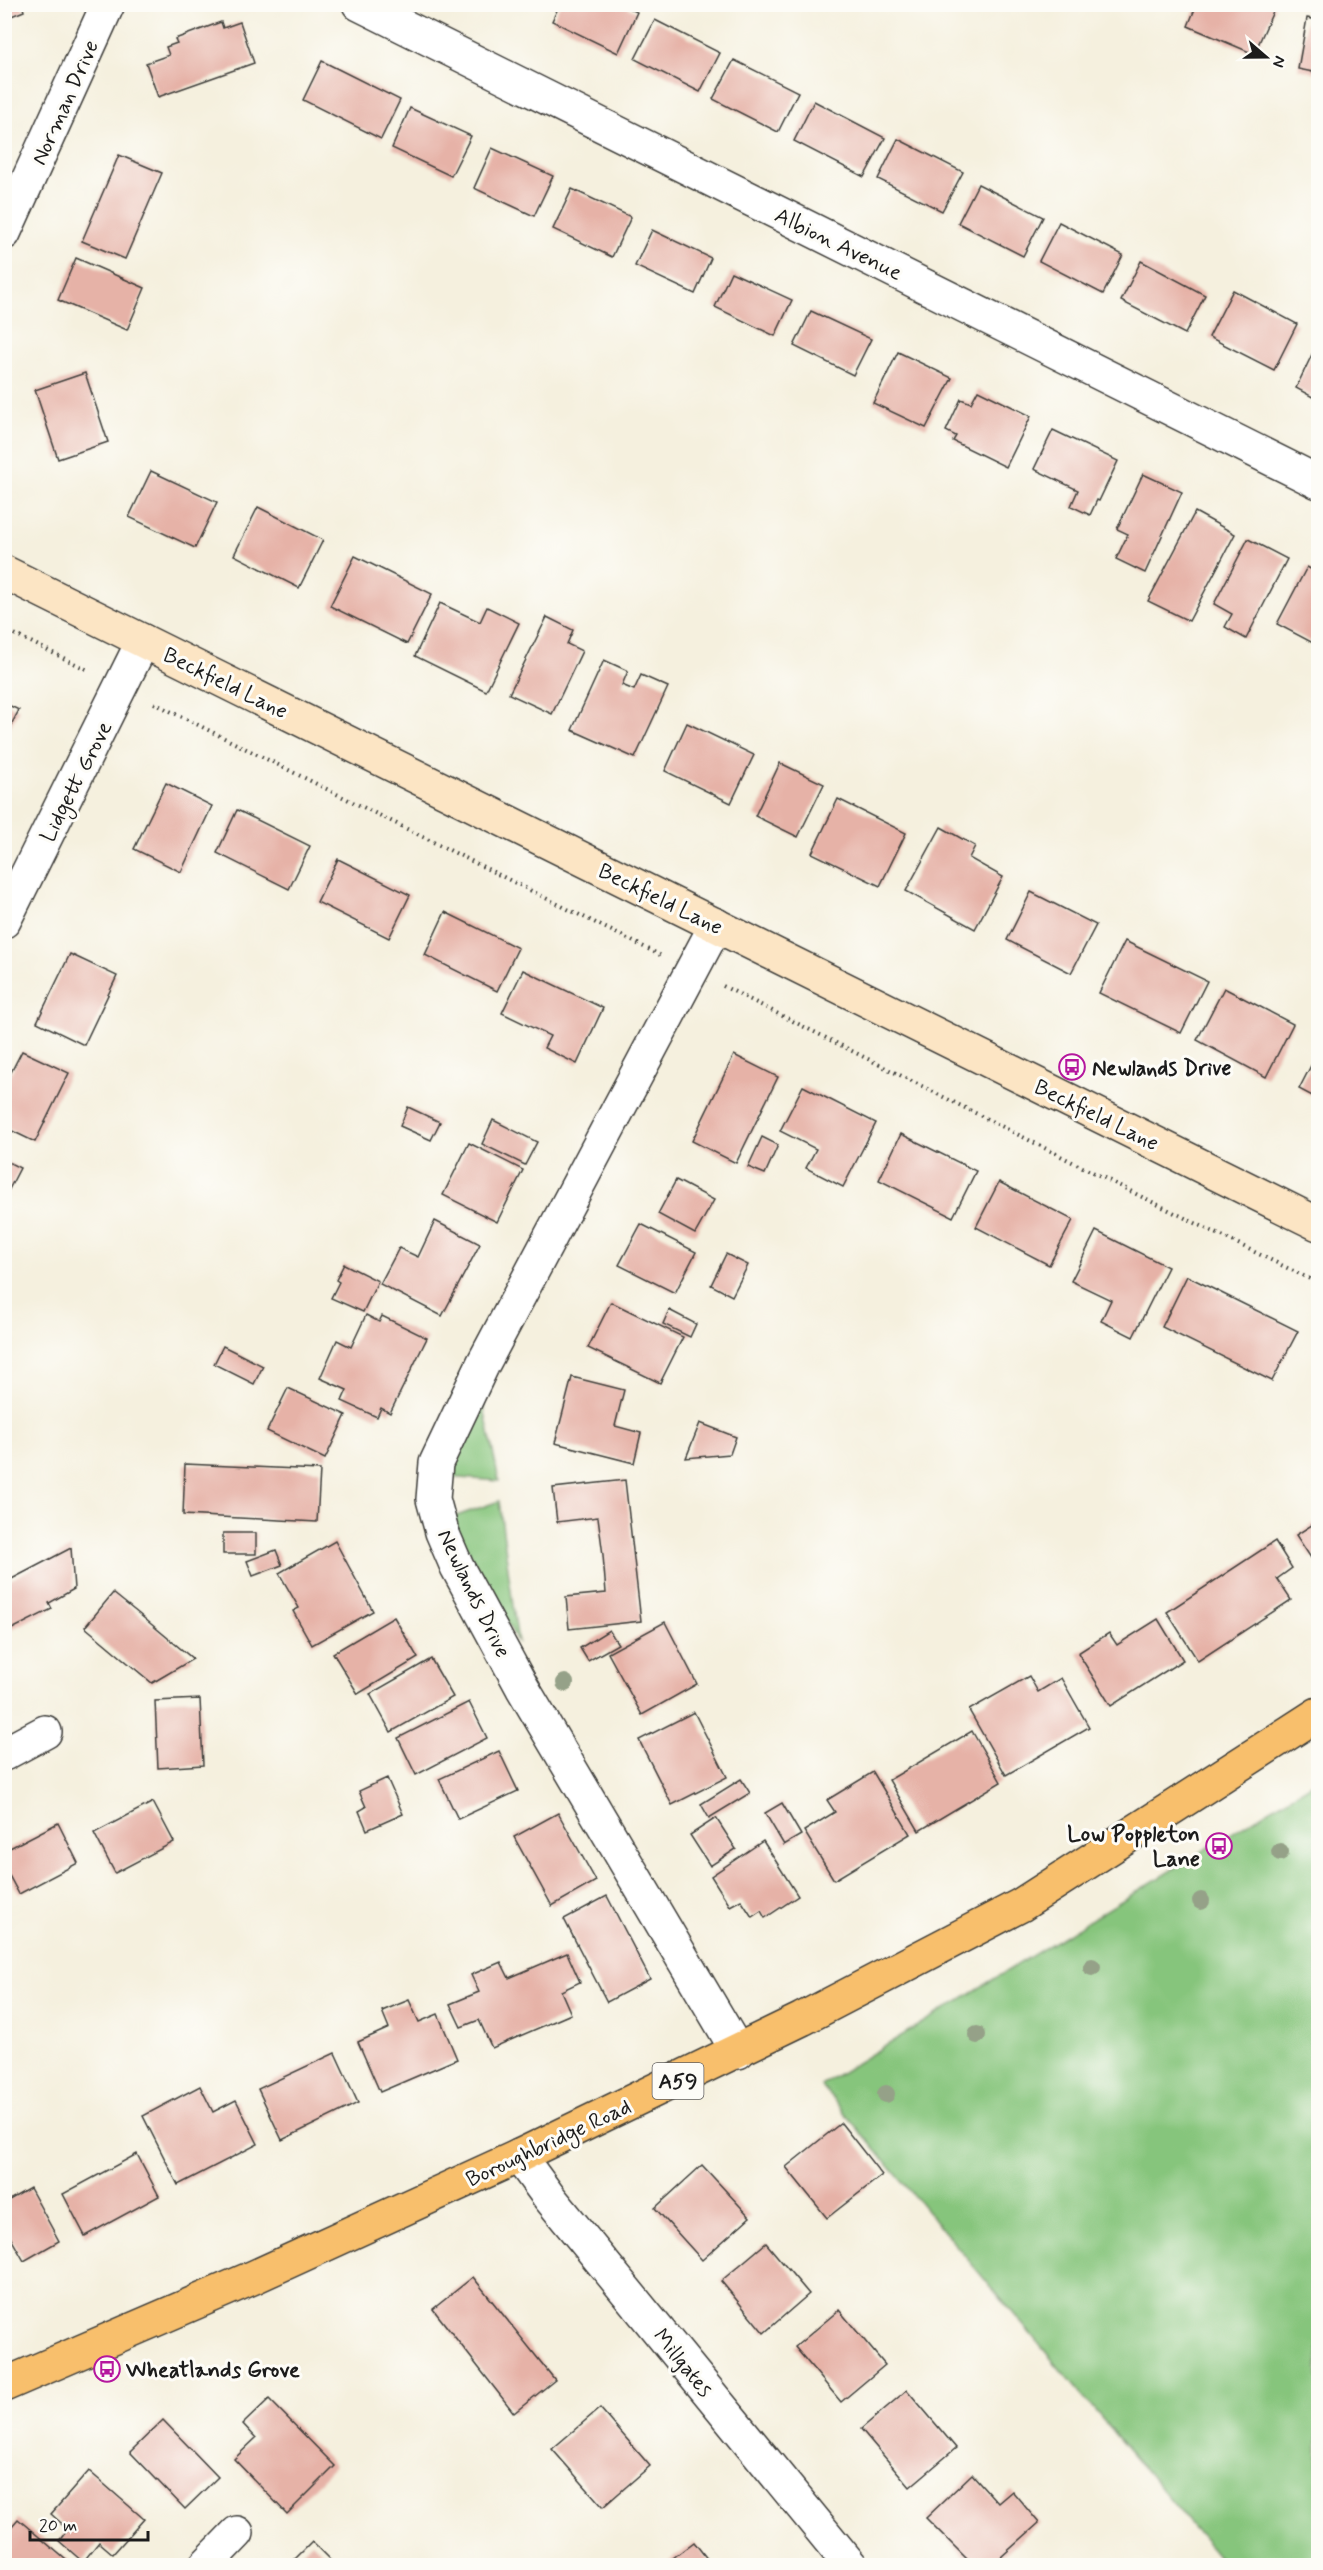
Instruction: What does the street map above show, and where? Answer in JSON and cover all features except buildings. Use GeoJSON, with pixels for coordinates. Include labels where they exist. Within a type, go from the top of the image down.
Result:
{"type":"FeatureCollection","features":[{"type":"Feature","properties":{"kind":"main road","name":"Boroughbridge Road"},"geometry":{"type":"LineString","coordinates":[[4,2385],[262,2273],[519,2156],[738,2052],[1021,1905],[1318,1714]]}},
{"type":"Feature","properties":{"kind":"street","name":"Norman Drive"},"geometry":{"type":"LineString","coordinates":[[4,232],[108,4]]}},
{"type":"Feature","properties":{"kind":"street","name":"Albion Avenue"},"geometry":{"type":"LineString","coordinates":[[359,4],[1318,483]]}},
{"type":"Feature","properties":{"kind":"street","name":"Beckfield Lane"},"geometry":{"type":"LineString","coordinates":[[4,572],[1318,1224]]}},
{"type":"Feature","properties":{"kind":"street","name":"Lidgett Grove"},"geometry":{"type":"LineString","coordinates":[[4,921],[143,641]]}},
{"type":"Feature","properties":{"kind":"street","name":"Newlands Drive"},"geometry":{"type":"LineString","coordinates":[[716,926],[483,1364],[436,1463],[433,1499],[442,1532],[457,1567],[522,1687],[738,2052]]}},
{"type":"Feature","properties":{"kind":"street"},"geometry":{"type":"LineString","coordinates":[[4,1754],[45,1732]]}},
{"type":"Feature","properties":{"kind":"street","name":"Millgates"},"geometry":{"type":"LineString","coordinates":[[519,2156],[549,2197],[851,2565]]}},
{"type":"Feature","properties":{"kind":"street"},"geometry":{"type":"LineString","coordinates":[[205,2565],[237,2533]]}},
{"type":"Feature","properties":{"kind":"green space"},"geometry":{"type":"Polygon","coordinates":[[[482,1398],[499,1481],[447,1477],[482,1398]]]}},
{"type":"Feature","properties":{"kind":"green space"},"geometry":{"type":"Polygon","coordinates":[[[499,1501],[518,1643],[451,1518],[499,1501]]]}},
{"type":"Feature","properties":{"kind":"green space"},"geometry":{"type":"Polygon","coordinates":[[[1318,1780],[1318,2565],[1225,2565],[821,2085],[1318,1780]]]}},
{"type":"Feature","properties":{"kind":"place","name":"Newlands Drive"},"geometry":{"type":"Point","coordinates":[1072,1067]}},
{"type":"Feature","properties":{"kind":"place","name":"Low Poppleton Lane"},"geometry":{"type":"Point","coordinates":[1219,1846]}},
{"type":"Feature","properties":{"kind":"place","name":"Wheatlands Grove"},"geometry":{"type":"Point","coordinates":[107,2369]}}]}
